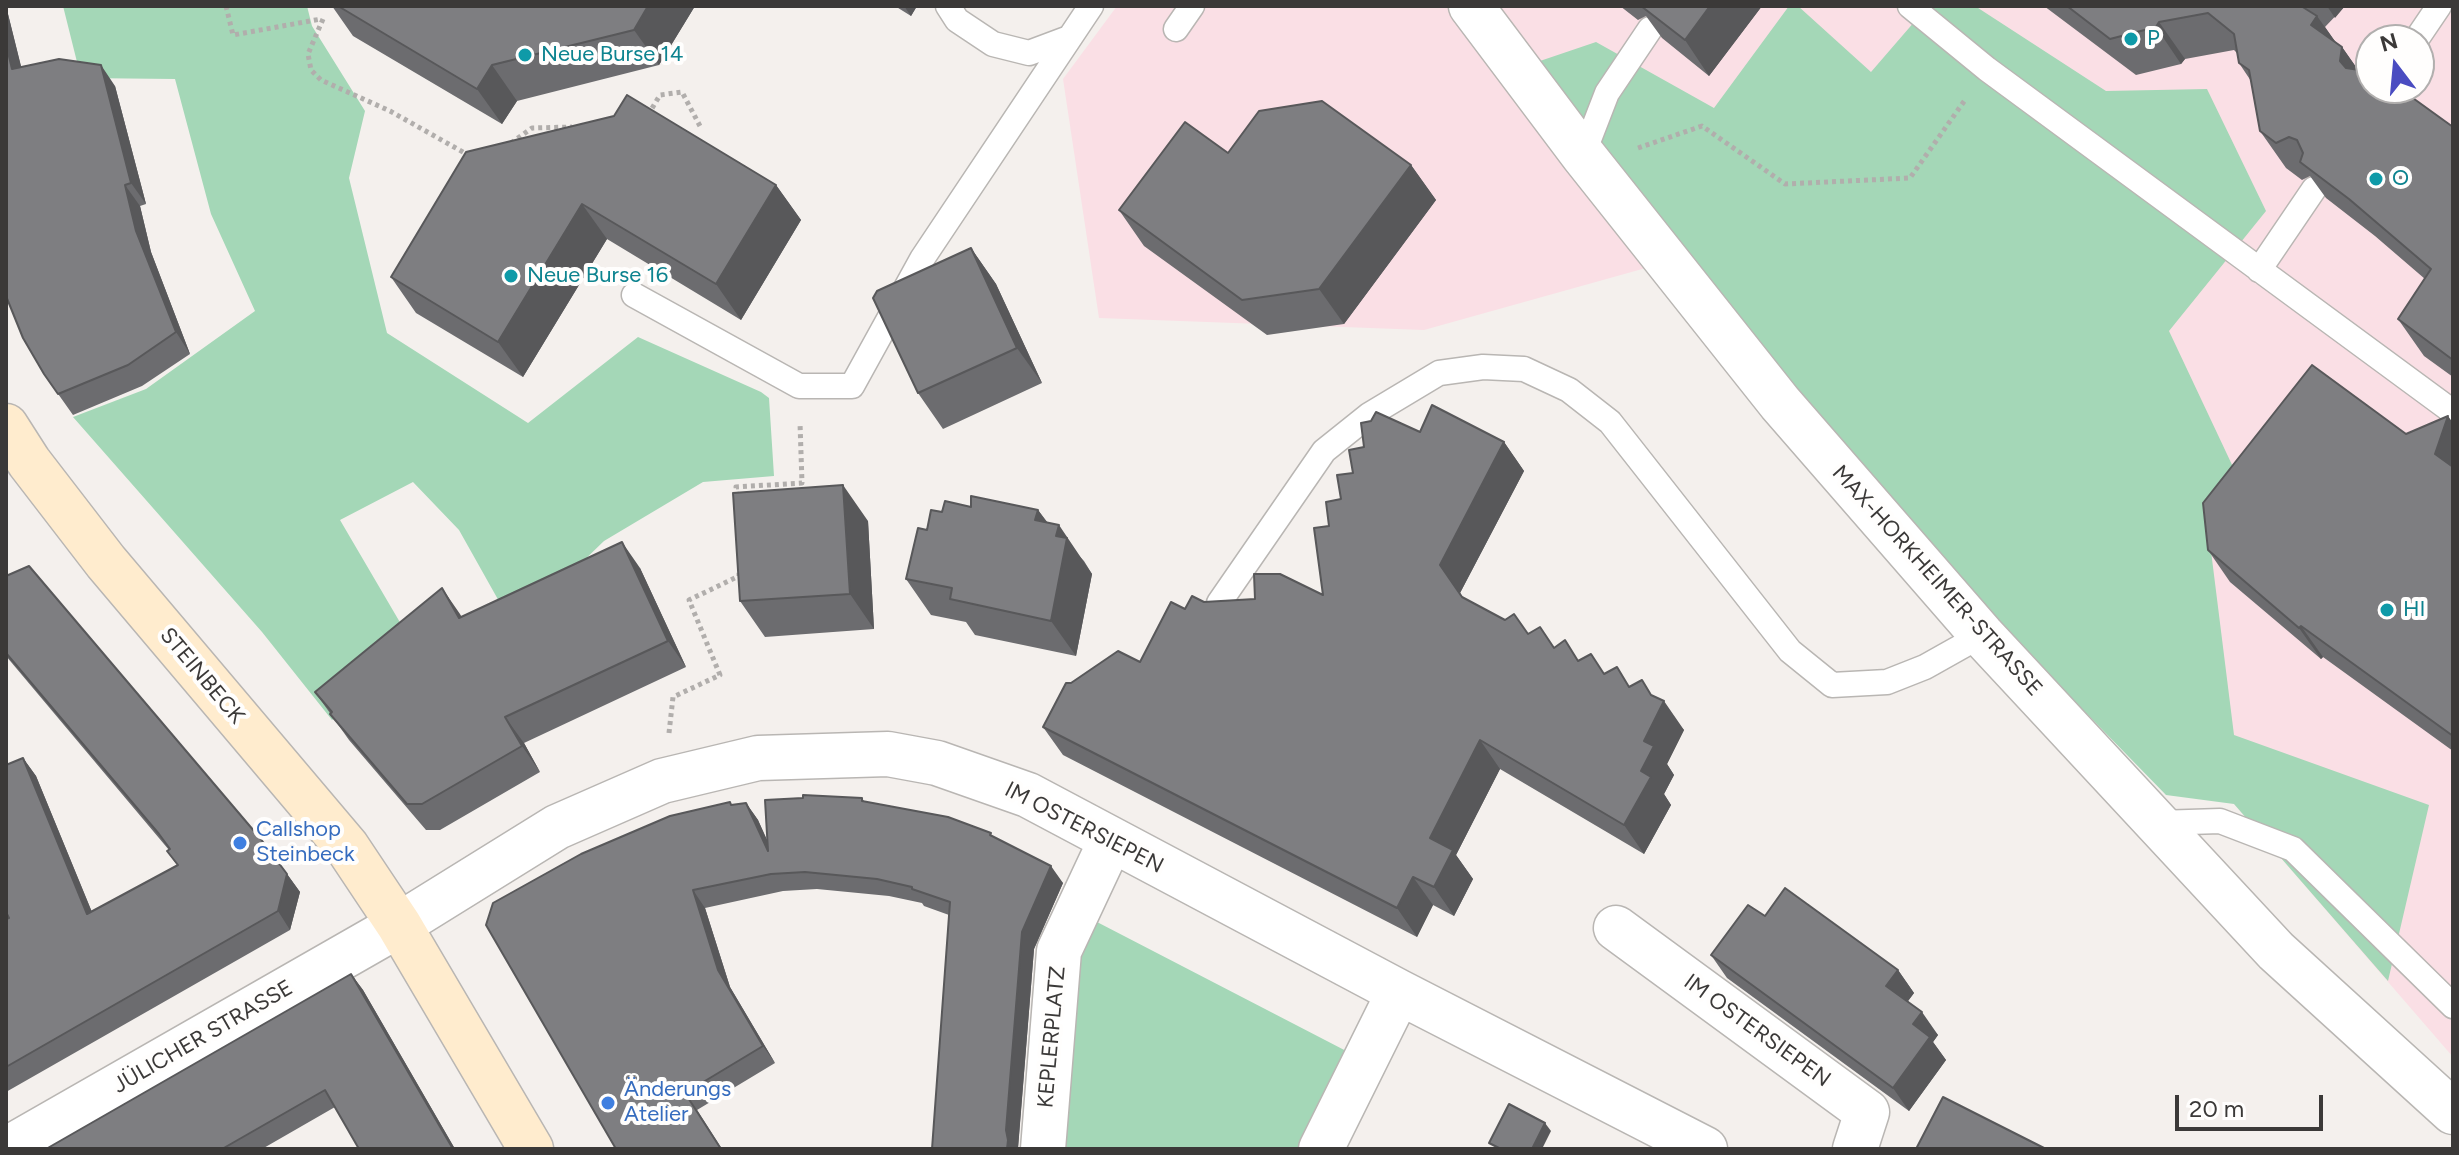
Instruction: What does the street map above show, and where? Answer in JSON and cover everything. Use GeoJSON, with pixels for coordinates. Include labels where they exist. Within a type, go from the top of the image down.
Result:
{"type":"FeatureCollection","features":[{"type":"Feature","properties":{"kind":"main road","name":"STEINBECK"},"geometry":{"type":"LineString","coordinates":[[6,426],[29,462],[106,562],[347,847],[399,925],[531,1149]]}},
{"type":"Feature","properties":{"kind":"street","name":"MAX-HORKHEIMER-STRASSE"},"geometry":{"type":"LineString","coordinates":[[1471,6],[1587,160],[1780,403],[1982,635],[2276,951],[2453,1112]]}},
{"type":"Feature","properties":{"kind":"street","name":"IM OSTERSIEPEN"},"geometry":{"type":"LineString","coordinates":[[399,925],[557,827],[662,781],[758,758],[888,754],[937,763],[1028,795],[1399,992],[1705,1149]]}},
{"type":"Feature","properties":{"kind":"street","name":"KEPLERPLATZ"},"geometry":{"type":"LineString","coordinates":[[1043,1149],[1059,951],[1111,840]]}},
{"type":"Feature","properties":{"kind":"street","name":"JÜLICHER STRASSE"},"geometry":{"type":"LineString","coordinates":[[7,1149],[399,925]]}},
{"type":"Feature","properties":{"kind":"street","name":"IM OSTERSIEPEN"},"geometry":{"type":"LineString","coordinates":[[1616,928],[1867,1112],[1855,1149]]}},
{"type":"Feature","properties":{"kind":"street"},"geometry":{"type":"LineString","coordinates":[[1321,1149],[1399,992]]}},
{"type":"Feature","properties":{"kind":"lane"},"geometry":{"type":"LineString","coordinates":[[948,6],[957,20],[993,44],[1029,53],[1069,38]]}},
{"type":"Feature","properties":{"kind":"lane"},"geometry":{"type":"LineString","coordinates":[[634,295],[799,386],[852,386],[922,259],[1091,6]]}},
{"type":"Feature","properties":{"kind":"lane"},"geometry":{"type":"LineString","coordinates":[[1176,29],[1192,6]]}},
{"type":"Feature","properties":{"kind":"lane"},"geometry":{"type":"LineString","coordinates":[[1910,6],[1987,69],[2453,412]]}},
{"type":"Feature","properties":{"kind":"lane"},"geometry":{"type":"LineString","coordinates":[[2427,24],[2439,6]]}},
{"type":"Feature","properties":{"kind":"lane"},"geometry":{"type":"LineString","coordinates":[[1587,160],[1607,93],[1650,29]]}},
{"type":"Feature","properties":{"kind":"lane"},"geometry":{"type":"LineString","coordinates":[[2259,270],[2314,189]]}},
{"type":"Feature","properties":{"kind":"lane"},"geometry":{"type":"LineString","coordinates":[[1219,603],[1324,451],[1369,415],[1439,373],[1483,367],[1524,369],[1569,390],[1610,422],[1790,651],[1832,685],[1887,682],[1925,667],[1982,635]]}},
{"type":"Feature","properties":{"kind":"lane"},"geometry":{"type":"LineString","coordinates":[[2158,823],[2220,821],[2293,849],[2453,1006]]}},
{"type":"Feature","properties":{"kind":"path"},"geometry":{"type":"LineString","coordinates":[[226,6],[233,35],[323,19],[308,54],[311,70],[321,80],[390,111],[483,163]]}},
{"type":"Feature","properties":{"kind":"path"},"geometry":{"type":"LineString","coordinates":[[1587,160],[1702,126],[1785,184],[1910,178],[1987,69]]}},
{"type":"Feature","properties":{"kind":"path"},"geometry":{"type":"LineString","coordinates":[[641,126],[660,95],[682,92],[701,128]]}},
{"type":"Feature","properties":{"kind":"path"},"geometry":{"type":"LineString","coordinates":[[507,146],[532,128],[578,127]]}},
{"type":"Feature","properties":{"kind":"path"},"geometry":{"type":"LineString","coordinates":[[737,502],[736,487],[802,483],[799,386]]}},
{"type":"Feature","properties":{"kind":"path"},"geometry":{"type":"LineString","coordinates":[[662,781],[673,697],[720,675],[689,600],[739,576],[738,561]]}},
{"type":"Feature","properties":{"kind":"shaded area"},"geometry":{"type":"Polygon","coordinates":[[[1117,6],[2453,6],[2453,1057],[1746,240],[1424,330],[1099,318],[1063,79],[1117,6]]]}},
{"type":"Feature","properties":{"kind":"green space"},"geometry":{"type":"Polygon","coordinates":[[[63,6],[307,6],[312,26],[365,111],[349,178],[387,333],[528,423],[638,337],[769,398],[774,476],[703,482],[604,541],[514,628],[459,530],[413,482],[340,520],[415,648],[332,720],[262,632],[73,417],[146,389],[255,311],[211,214],[175,79],[81,78],[63,6]]]}},
{"type":"Feature","properties":{"kind":"green space"},"geometry":{"type":"Polygon","coordinates":[[[1789,6],[1798,6],[1871,72],[1928,6],[1975,6],[2106,91],[2207,89],[2266,211],[2169,331],[2242,486],[2209,535],[2234,735],[2429,805],[2388,981],[2234,804],[2166,795],[1972,596],[1754,345],[1537,62],[1596,42],[1714,108],[1789,6]]]}},
{"type":"Feature","properties":{"kind":"green space"},"geometry":{"type":"Polygon","coordinates":[[[1097,922],[1352,1054],[1304,1149],[1061,1149],[1076,970],[1097,922]]]}},
{"type":"Feature","properties":{"kind":"building"},"geometry":{"type":"Polygon","coordinates":[[[338,6],[648,6],[634,30],[492,65],[477,89],[338,6]]]}},
{"type":"Feature","properties":{"kind":"building"},"geometry":{"type":"Polygon","coordinates":[[[1641,6],[1710,6],[1685,40],[1641,6]]]}},
{"type":"Feature","properties":{"kind":"building"},"geometry":{"type":"Polygon","coordinates":[[[2067,6],[2301,6],[2317,16],[2311,25],[2342,47],[2340,61],[2346,68],[2355,69],[2355,104],[2421,104],[2453,127],[2453,360],[2398,319],[2431,269],[2300,162],[2303,153],[2297,140],[2289,137],[2276,143],[2260,131],[2249,70],[2239,63],[2234,34],[2208,13],[2159,22],[2156,27],[2110,39],[2067,6]]]}},
{"type":"Feature","properties":{"kind":"building"},"geometry":{"type":"Polygon","coordinates":[[[6,44],[12,69],[59,59],[101,65],[131,183],[125,185],[136,231],[176,332],[128,365],[58,394],[23,338],[6,296],[6,44]]]}},
{"type":"Feature","properties":{"kind":"building","name":"Neue Burse 16"},"geometry":{"type":"Polygon","coordinates":[[[627,95],[776,185],[716,284],[582,204],[498,342],[391,277],[466,152],[614,116],[627,95]]]}},
{"type":"Feature","properties":{"kind":"building"},"geometry":{"type":"Polygon","coordinates":[[[1322,101],[1411,165],[1319,289],[1242,300],[1119,210],[1185,122],[1228,153],[1259,111],[1322,101]]]}},
{"type":"Feature","properties":{"kind":"building"},"geometry":{"type":"Polygon","coordinates":[[[971,248],[1017,348],[918,393],[873,298],[877,291],[971,248]]]}},
{"type":"Feature","properties":{"kind":"building"},"geometry":{"type":"Polygon","coordinates":[[[2312,365],[2406,434],[2448,416],[2435,454],[2453,467],[2453,736],[2301,626],[2299,628],[2208,550],[2203,503],[2312,365]]]}},
{"type":"Feature","properties":{"kind":"building"},"geometry":{"type":"Polygon","coordinates":[[[1432,405],[1504,442],[1440,565],[1462,597],[1505,620],[1514,614],[1528,634],[1540,627],[1554,648],[1565,640],[1578,661],[1591,654],[1604,674],[1617,667],[1629,687],[1642,680],[1651,695],[1664,701],[1644,741],[1654,746],[1641,771],[1651,777],[1624,825],[1480,740],[1430,838],[1453,850],[1434,887],[1413,877],[1397,908],[1043,727],[1066,683],[1071,683],[1118,651],[1140,662],[1171,602],[1185,609],[1192,596],[1204,602],[1255,599],[1254,574],[1280,574],[1323,595],[1314,528],[1329,526],[1326,502],[1341,499],[1337,475],[1353,473],[1349,450],[1364,447],[1361,423],[1371,421],[1376,412],[1420,432],[1432,405]]]}},
{"type":"Feature","properties":{"kind":"building"},"geometry":{"type":"Polygon","coordinates":[[[843,485],[850,594],[740,601],[733,493],[843,485]]]}},
{"type":"Feature","properties":{"kind":"building"},"geometry":{"type":"Polygon","coordinates":[[[971,496],[1038,510],[1035,520],[1059,525],[1056,536],[1067,538],[1051,621],[950,599],[952,588],[906,579],[918,528],[927,530],[931,510],[942,512],[945,501],[971,507],[971,496]]]}},
{"type":"Feature","properties":{"kind":"building"},"geometry":{"type":"Polygon","coordinates":[[[622,542],[668,641],[505,717],[522,746],[422,804],[407,804],[315,692],[442,588],[459,618],[622,542]]]}},
{"type":"Feature","properties":{"kind":"building"},"geometry":{"type":"Polygon","coordinates":[[[29,566],[260,838],[287,874],[278,911],[6,1067],[6,919],[9,918],[6,912],[6,765],[23,758],[87,914],[178,865],[159,834],[6,653],[6,576],[29,566]]]}},
{"type":"Feature","properties":{"kind":"building"},"geometry":{"type":"Polygon","coordinates":[[[803,795],[862,798],[862,801],[948,817],[991,833],[1051,866],[1022,932],[1007,1149],[932,1149],[950,902],[912,887],[877,879],[805,872],[771,874],[693,890],[718,970],[763,1046],[685,1093],[721,1149],[616,1149],[486,925],[493,903],[581,854],[670,816],[730,802],[731,805],[746,803],[768,851],[765,800],[803,798],[803,795]]]}},
{"type":"Feature","properties":{"kind":"building"},"geometry":{"type":"Polygon","coordinates":[[[1785,888],[1898,970],[1886,986],[1922,1012],[1913,1024],[1930,1037],[1893,1088],[1711,955],[1748,905],[1765,916],[1785,888]]]}},
{"type":"Feature","properties":{"kind":"building"},"geometry":{"type":"Polygon","coordinates":[[[351,974],[453,1149],[359,1149],[325,1090],[222,1149],[46,1149],[351,974]]]}},
{"type":"Feature","properties":{"kind":"building"},"geometry":{"type":"Polygon","coordinates":[[[1943,1097],[2046,1149],[1916,1149],[1943,1097]]]}},
{"type":"Feature","properties":{"kind":"building"},"geometry":{"type":"Polygon","coordinates":[[[1509,1104],[1545,1123],[1532,1149],[1501,1149],[1489,1143],[1509,1104]]]}},
{"type":"Feature","properties":{"kind":"place","name":"P"},"geometry":{"type":"Point","coordinates":[2131,39]}},
{"type":"Feature","properties":{"kind":"place","name":"Neue Burse 14"},"geometry":{"type":"Point","coordinates":[525,55]}},
{"type":"Feature","properties":{"kind":"place","name":"O"},"geometry":{"type":"Point","coordinates":[2376,179]}},
{"type":"Feature","properties":{"kind":"place","name":"Neue Burse 16"},"geometry":{"type":"Point","coordinates":[511,276]}},
{"type":"Feature","properties":{"kind":"place","name":"HI"},"geometry":{"type":"Point","coordinates":[2387,610]}},
{"type":"Feature","properties":{"kind":"place","name":"Callshop Steinbeck"},"geometry":{"type":"Point","coordinates":[240,843]}},
{"type":"Feature","properties":{"kind":"place","name":"Änderungs Atelier"},"geometry":{"type":"Point","coordinates":[608,1103]}}]}
